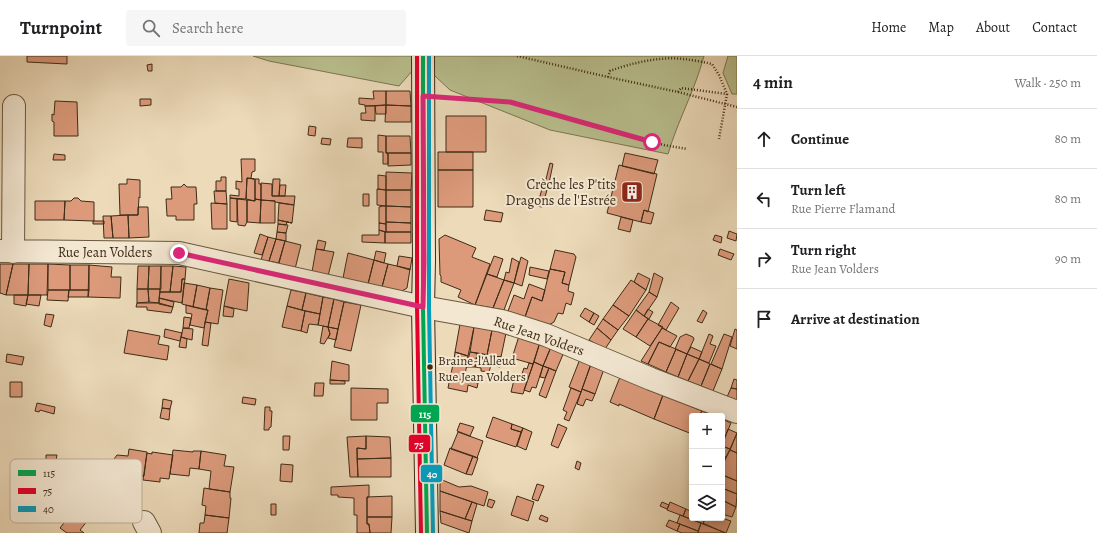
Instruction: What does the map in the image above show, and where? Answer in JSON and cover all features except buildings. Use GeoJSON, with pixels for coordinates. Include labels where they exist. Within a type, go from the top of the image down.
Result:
{"type":"FeatureCollection","features":[{"type":"Feature","properties":{"kind":"street"},"geometry":{"type":"LineString","coordinates":[[423,56],[423,307],[427,533]]}},
{"type":"Feature","properties":{"kind":"street"},"geometry":{"type":"LineString","coordinates":[[7,252],[14,106]]}},
{"type":"Feature","properties":{"kind":"street","name":"Rue Jean Volders"},"geometry":{"type":"LineString","coordinates":[[7,252],[179,253],[423,307],[502,321],[546,335],[737,412]]}},
{"type":"Feature","properties":{"kind":"path"},"geometry":{"type":"LineString","coordinates":[[517,56],[678,92],[737,107]]}},
{"type":"Feature","properties":{"kind":"path"},"geometry":{"type":"LineString","coordinates":[[608,77],[610,71],[625,65],[658,60],[683,58],[712,64],[719,75],[727,94],[719,139]]}},
{"type":"Feature","properties":{"kind":"path"},"geometry":{"type":"LineString","coordinates":[[678,92],[681,88],[727,94]]}},
{"type":"Feature","properties":{"kind":"path"},"geometry":{"type":"LineString","coordinates":[[423,96],[510,102],[664,146],[687,149]]}},
{"type":"Feature","properties":{"kind":"green space"},"geometry":{"type":"Polygon","coordinates":[[[253,56],[704,56],[668,154],[550,130],[450,90],[420,62],[399,86],[269,61],[253,56]]]}},
{"type":"Feature","properties":{"kind":"green space"},"geometry":{"type":"Polygon","coordinates":[[[728,56],[737,56],[737,94],[732,94],[723,73],[728,56]]]}},
{"type":"Feature","properties":{"kind":"transit line","name":"75"},"geometry":{"type":"LineString","coordinates":[[417,56],[417,307],[421,533]]}},
{"type":"Feature","properties":{"kind":"transit line","name":"115"},"geometry":{"type":"LineString","coordinates":[[423,56],[423,307],[427,533]]}},
{"type":"Feature","properties":{"kind":"transit line","name":"40"},"geometry":{"type":"LineString","coordinates":[[429,56],[429,307],[433,533]]}},
{"type":"Feature","properties":{"kind":"place","name":"Crèche les P'tits Dragons de l'Estrée"},"geometry":{"type":"Point","coordinates":[632,192]}},
{"type":"Feature","properties":{"kind":"place","name":"Braine-l'Alleud Rue Jean Volders"},"geometry":{"type":"Point","coordinates":[430,367]}},
{"type":"Feature","properties":{"kind":"route"},"geometry":{"type":"LineString","coordinates":[[179,253],[217,260],[423,307],[423,96],[510,102],[652,142]]}}]}
